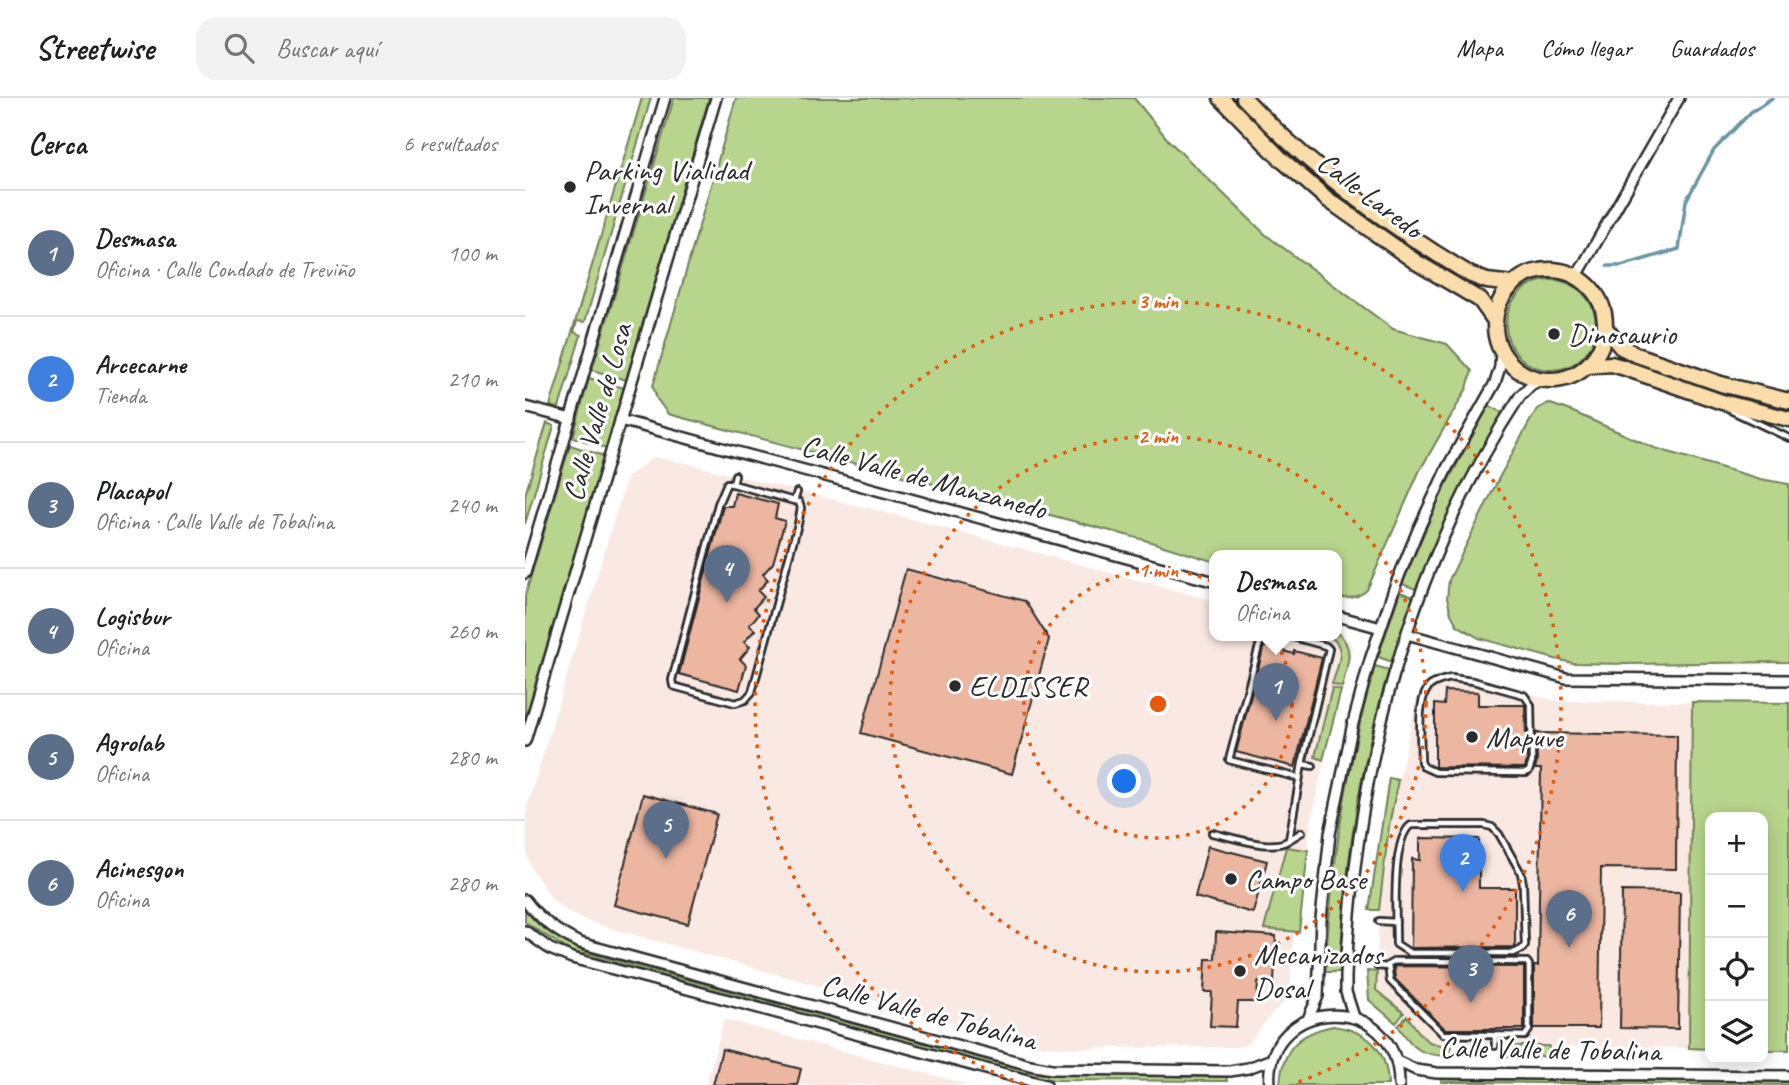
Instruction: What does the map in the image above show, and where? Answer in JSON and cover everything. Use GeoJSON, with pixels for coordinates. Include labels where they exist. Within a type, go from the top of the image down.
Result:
{"type":"FeatureCollection","features":[{"type":"Feature","properties":{"kind":"main road","name":"Calle Laredo"},"geometry":{"type":"LineString","coordinates":[[1221,98],[1281,159],[1327,199],[1416,262],[1480,300],[1495,321]]}},
{"type":"Feature","properties":{"kind":"main road","name":"Calle Laredo"},"geometry":{"type":"LineString","coordinates":[[1244,98],[1322,173],[1371,211],[1471,275],[1487,281],[1513,284]]}},
{"type":"Feature","properties":{"kind":"main road"},"geometry":{"type":"LineString","coordinates":[[1789,401],[1721,384],[1628,351],[1615,342],[1606,329],[1602,304],[1588,284],[1577,276],[1556,270],[1544,270],[1523,277],[1513,284],[1501,301],[1495,321],[1501,351],[1517,370],[1540,380],[1566,378],[1588,366],[1611,364],[1700,395],[1789,419]]}},
{"type":"Feature","properties":{"kind":"main road"},"geometry":{"type":"LineString","coordinates":[[1588,366],[1600,349],[1606,329]]}},
{"type":"Feature","properties":{"kind":"street","name":"Calle Valle de Losa"},"geometry":{"type":"LineString","coordinates":[[525,573],[665,98]]}},
{"type":"Feature","properties":{"kind":"street","name":"Calle Valle de Losa"},"geometry":{"type":"LineString","coordinates":[[525,741],[716,98]]}},
{"type":"Feature","properties":{"kind":"street"},"geometry":{"type":"LineString","coordinates":[[1577,276],[1679,98]]}},
{"type":"Feature","properties":{"kind":"street"},"geometry":{"type":"LineString","coordinates":[[1308,1019],[1318,996],[1330,834],[1353,723],[1381,628],[1401,573],[1437,488],[1495,383],[1501,351]]}},
{"type":"Feature","properties":{"kind":"street"},"geometry":{"type":"LineString","coordinates":[[1354,1017],[1346,992],[1346,976],[1355,857],[1379,729],[1407,634],[1441,545],[1469,486],[1520,396],[1540,380]]}},
{"type":"Feature","properties":{"kind":"street"},"geometry":{"type":"LineString","coordinates":[[526,410],[571,419]]}},
{"type":"Feature","properties":{"kind":"street","name":"Calle Valle de Manzanedo"},"geometry":{"type":"LineString","coordinates":[[620,420],[1209,580]]}},
{"type":"Feature","properties":{"kind":"street"},"geometry":{"type":"LineString","coordinates":[[1342,617],[1381,628]]}},
{"type":"Feature","properties":{"kind":"street"},"geometry":{"type":"LineString","coordinates":[[1407,634],[1566,678],[1789,680]]}},
{"type":"Feature","properties":{"kind":"street","name":"Calle Valle de Tobalina"},"geometry":{"type":"LineString","coordinates":[[525,900],[539,917],[557,932],[580,943],[1045,1068],[1235,1071],[1272,1059]]}},
{"type":"Feature","properties":{"kind":"street","name":"Calle Valle de Tobalina"},"geometry":{"type":"LineString","coordinates":[[525,931],[550,949],[572,958],[1046,1085]]}},
{"type":"Feature","properties":{"kind":"street"},"geometry":{"type":"LineString","coordinates":[[1269,1085],[1272,1059],[1280,1042],[1292,1029],[1308,1019],[1323,1015],[1354,1017],[1370,1025],[1384,1037],[1397,1061],[1399,1085]]}},
{"type":"Feature","properties":{"kind":"street","name":"Calle Valle de Tobalina"},"geometry":{"type":"LineString","coordinates":[[1397,1061],[1416,1070],[1437,1073],[1789,1076]]}},
{"type":"Feature","properties":{"kind":"lane"},"geometry":{"type":"LineString","coordinates":[[1700,395],[1789,438]]}},
{"type":"Feature","properties":{"kind":"lane"},"geometry":{"type":"LineString","coordinates":[[733,484],[735,475]]}},
{"type":"Feature","properties":{"kind":"lane"},"geometry":{"type":"LineString","coordinates":[[727,483],[733,484],[794,501],[799,502],[801,508],[798,524],[752,692],[735,703],[673,686],[672,680],[724,486],[727,483]]}},
{"type":"Feature","properties":{"kind":"lane"},"geometry":{"type":"LineString","coordinates":[[794,501],[797,492]]}},
{"type":"Feature","properties":{"kind":"lane"},"geometry":{"type":"LineString","coordinates":[[1260,641],[1229,760],[1299,778]]}},
{"type":"Feature","properties":{"kind":"lane"},"geometry":{"type":"LineString","coordinates":[[1289,840],[1301,764],[1329,649],[1308,641]]}},
{"type":"Feature","properties":{"kind":"lane"},"geometry":{"type":"LineString","coordinates":[[1460,678],[1513,690],[1524,695],[1531,705],[1529,771],[1436,772],[1424,766],[1421,762],[1422,697],[1429,687],[1438,681],[1460,678]]}},
{"type":"Feature","properties":{"kind":"lane"},"geometry":{"type":"LineString","coordinates":[[1301,764],[1313,766]]}},
{"type":"Feature","properties":{"kind":"lane"},"geometry":{"type":"LineString","coordinates":[[1411,825],[1483,825],[1492,827],[1499,834],[1521,873],[1524,884],[1525,944],[1522,949],[1514,953],[1411,953],[1396,944],[1396,922],[1398,853],[1405,830],[1411,825]]}},
{"type":"Feature","properties":{"kind":"lane"},"geometry":{"type":"LineString","coordinates":[[1212,833],[1266,845],[1282,845],[1302,832]]}},
{"type":"Feature","properties":{"kind":"lane"},"geometry":{"type":"LineString","coordinates":[[1379,921],[1396,922]]}},
{"type":"Feature","properties":{"kind":"lane"},"geometry":{"type":"LineString","coordinates":[[1377,967],[1388,967],[1395,961],[1527,962],[1529,1030],[1525,1036],[1443,1034],[1390,981],[1388,967]]}},
{"type":"Feature","properties":{"kind":"lane"},"geometry":{"type":"LineString","coordinates":[[1495,1035],[1495,1046]]}},
{"type":"Feature","properties":{"kind":"shaded area"},"geometry":{"type":"Polygon","coordinates":[[[654,457],[681,462],[904,517],[1209,599],[1209,641],[1342,641],[1343,633],[1352,647],[1351,657],[1323,763],[1311,823],[1292,949],[1290,997],[1272,1013],[1246,1045],[1237,1047],[1075,1048],[1033,1045],[602,926],[565,910],[551,898],[531,868],[525,847],[525,814],[627,477],[654,457]]]}},
{"type":"Feature","properties":{"kind":"shaded area"},"geometry":{"type":"Polygon","coordinates":[[[1458,673],[1556,701],[1692,702],[1689,1048],[1439,1046],[1428,1043],[1421,1037],[1406,1014],[1376,990],[1379,910],[1389,826],[1417,697],[1424,686],[1433,680],[1444,674],[1458,673]]]}},
{"type":"Feature","properties":{"kind":"shaded area"},"geometry":{"type":"Polygon","coordinates":[[[724,1019],[842,1051],[970,1085],[706,1085],[724,1019]]]}},
{"type":"Feature","properties":{"kind":"green space"},"geometry":{"type":"Polygon","coordinates":[[[642,98],[651,98],[585,322],[577,321],[574,332],[581,335],[559,408],[550,406],[642,98]]]}},
{"type":"Feature","properties":{"kind":"green space"},"geometry":{"type":"Polygon","coordinates":[[[674,98],[709,98],[626,380],[592,370],[674,98]]]}},
{"type":"Feature","properties":{"kind":"green space"},"geometry":{"type":"Polygon","coordinates":[[[736,98],[1134,98],[1169,141],[1266,235],[1393,329],[1447,344],[1472,371],[1467,388],[1419,472],[1367,590],[1353,598],[1342,598],[1342,550],[1209,550],[1209,560],[1141,539],[668,414],[657,399],[653,386],[736,98]]]}},
{"type":"Feature","properties":{"kind":"green space"},"geometry":{"type":"Polygon","coordinates":[[[1230,98],[1236,98],[1288,150],[1343,197],[1402,239],[1465,278],[1462,282],[1377,227],[1315,181],[1230,98]]]}},
{"type":"Feature","properties":{"kind":"green space"},"geometry":{"type":"Polygon","coordinates":[[[1551,280],[1568,283],[1583,293],[1593,308],[1596,325],[1593,342],[1583,357],[1568,367],[1551,370],[1534,367],[1519,357],[1509,342],[1506,325],[1509,308],[1519,293],[1534,283],[1551,280]]]}},
{"type":"Feature","properties":{"kind":"green space"},"geometry":{"type":"Polygon","coordinates":[[[589,378],[624,388],[606,448],[573,437],[589,378]]]}},
{"type":"Feature","properties":{"kind":"green space"},"geometry":{"type":"Polygon","coordinates":[[[1548,403],[1655,448],[1760,479],[1789,484],[1789,662],[1573,663],[1479,638],[1457,625],[1447,598],[1449,580],[1530,421],[1537,409],[1548,403]]]}},
{"type":"Feature","properties":{"kind":"green space"},"geometry":{"type":"Polygon","coordinates":[[[1489,405],[1502,413],[1457,497],[1416,589],[1402,584],[1441,494],[1489,405]]]}},
{"type":"Feature","properties":{"kind":"green space"},"geometry":{"type":"Polygon","coordinates":[[[547,423],[554,426],[525,524],[525,495],[547,423]]]}},
{"type":"Feature","properties":{"kind":"green space"},"geometry":{"type":"Polygon","coordinates":[[[570,445],[604,456],[525,719],[525,596],[570,445]]]}},
{"type":"Feature","properties":{"kind":"green space"},"geometry":{"type":"Polygon","coordinates":[[[1400,592],[1414,597],[1392,662],[1378,657],[1400,592]]]}},
{"type":"Feature","properties":{"kind":"green space"},"geometry":{"type":"Polygon","coordinates":[[[1342,637],[1348,651],[1348,665],[1342,687],[1332,684],[1340,656],[1335,641],[1342,641],[1342,637]]]}},
{"type":"Feature","properties":{"kind":"green space"},"geometry":{"type":"Polygon","coordinates":[[[1375,666],[1389,670],[1361,782],[1349,857],[1340,972],[1325,972],[1341,818],[1375,666]]]}},
{"type":"Feature","properties":{"kind":"green space"},"geometry":{"type":"Polygon","coordinates":[[[1332,688],[1341,690],[1323,760],[1315,757],[1332,688]]]}},
{"type":"Feature","properties":{"kind":"green space"},"geometry":{"type":"Polygon","coordinates":[[[1692,702],[1789,703],[1789,1050],[1768,1050],[1768,812],[1705,812],[1705,1049],[1689,1048],[1692,702]]]}},
{"type":"Feature","properties":{"kind":"green space"},"geometry":{"type":"Polygon","coordinates":[[[1389,778],[1398,780],[1389,826],[1379,910],[1369,910],[1389,778]]]}},
{"type":"Feature","properties":{"kind":"green space"},"geometry":{"type":"Polygon","coordinates":[[[1286,847],[1308,850],[1299,932],[1264,929],[1286,847]]]}},
{"type":"Feature","properties":{"kind":"green space"},"geometry":{"type":"Polygon","coordinates":[[[525,909],[540,926],[584,952],[1041,1074],[1226,1077],[1227,1081],[1055,1080],[1028,1075],[570,951],[525,922],[525,909]]]}},
{"type":"Feature","properties":{"kind":"green space"},"geometry":{"type":"Polygon","coordinates":[[[1367,971],[1377,972],[1376,990],[1404,1013],[1396,1023],[1369,1000],[1367,971]]]}},
{"type":"Feature","properties":{"kind":"green space"},"geometry":{"type":"Polygon","coordinates":[[[1407,1016],[1424,1038],[1434,1044],[1451,1046],[1451,1056],[1432,1055],[1414,1046],[1398,1026],[1407,1016]]]}},
{"type":"Feature","properties":{"kind":"green space"},"geometry":{"type":"Polygon","coordinates":[[[1333,1026],[1356,1032],[1373,1044],[1384,1061],[1388,1085],[1280,1085],[1284,1062],[1294,1045],[1310,1033],[1333,1026]]]}},
{"type":"Feature","properties":{"kind":"green space"},"geometry":{"type":"Polygon","coordinates":[[[1502,1046],[1549,1046],[1549,1057],[1502,1057],[1502,1046]]]}},
{"type":"Feature","properties":{"kind":"green space"},"geometry":{"type":"Polygon","coordinates":[[[1441,1079],[1789,1081],[1789,1085],[1441,1082],[1441,1079]]]}},
{"type":"Feature","properties":{"kind":"building"},"geometry":{"type":"Polygon","coordinates":[[[735,493],[778,504],[775,518],[785,521],[773,563],[763,574],[768,580],[758,591],[764,597],[754,608],[759,614],[749,625],[755,630],[744,642],[750,647],[740,659],[746,665],[739,690],[679,674],[723,506],[732,506],[735,493]]]}},
{"type":"Feature","properties":{"kind":"building","name":"ELDISSER"},"geometry":{"type":"Polygon","coordinates":[[[906,569],[1025,601],[1049,639],[1012,774],[861,733],[906,569]]]}},
{"type":"Feature","properties":{"kind":"building"},"geometry":{"type":"Polygon","coordinates":[[[1264,646],[1322,658],[1295,767],[1236,752],[1264,646]]]}},
{"type":"Feature","properties":{"kind":"building"},"geometry":{"type":"Polygon","coordinates":[[[1445,691],[1478,692],[1478,705],[1525,705],[1525,768],[1435,767],[1435,704],[1444,705],[1445,691]]]}},
{"type":"Feature","properties":{"kind":"building"},"geometry":{"type":"Polygon","coordinates":[[[1536,733],[1677,735],[1676,869],[1601,868],[1599,1028],[1534,1028],[1534,966],[1538,966],[1541,769],[1535,769],[1536,733]]]}},
{"type":"Feature","properties":{"kind":"building"},"geometry":{"type":"Polygon","coordinates":[[[643,794],[717,814],[688,924],[614,905],[643,794]]]}},
{"type":"Feature","properties":{"kind":"building"},"geometry":{"type":"Polygon","coordinates":[[[1420,838],[1479,839],[1479,888],[1515,888],[1515,947],[1411,948],[1412,859],[1420,860],[1420,838]]]}},
{"type":"Feature","properties":{"kind":"building","name":"Campo Base"},"geometry":{"type":"Polygon","coordinates":[[[1208,846],[1267,861],[1253,913],[1195,897],[1208,846]]]}},
{"type":"Feature","properties":{"kind":"building"},"geometry":{"type":"Polygon","coordinates":[[[1622,891],[1680,892],[1678,1029],[1620,1028],[1622,891]]]}},
{"type":"Feature","properties":{"kind":"building","name":"Mecanizados Dosal"},"geometry":{"type":"Polygon","coordinates":[[[1216,932],[1276,936],[1274,983],[1258,982],[1257,1002],[1238,1002],[1236,1027],[1210,1026],[1212,992],[1204,992],[1206,959],[1215,959],[1216,932]]]}},
{"type":"Feature","properties":{"kind":"building"},"geometry":{"type":"Polygon","coordinates":[[[1396,966],[1524,967],[1524,1029],[1445,1029],[1395,979],[1396,966]]]}},
{"type":"Feature","properties":{"kind":"building"},"geometry":{"type":"Polygon","coordinates":[[[722,1049],[801,1069],[797,1085],[713,1085],[722,1049]]]}},
{"type":"Feature","properties":{"kind":"waterway"},"geometry":{"type":"LineString","coordinates":[[1607,266],[1621,266],[1679,249],[1686,201],[1714,150],[1751,112],[1772,98]]}},
{"type":"Feature","properties":{"kind":"place","name":"Parking Vialidad Invernal"},"geometry":{"type":"Point","coordinates":[570,187]}},
{"type":"Feature","properties":{"kind":"place","name":"Dinosaurio"},"geometry":{"type":"Point","coordinates":[1554,334]}},
{"type":"Feature","properties":{"kind":"place","name":"Logisbur"},"geometry":{"type":"Point","coordinates":[727,603]}},
{"type":"Feature","properties":{"kind":"place","name":"ELDISSER"},"geometry":{"type":"Point","coordinates":[955,686]}},
{"type":"Feature","properties":{"kind":"place","name":"Desmasa"},"geometry":{"type":"Point","coordinates":[1276,721]}},
{"type":"Feature","properties":{"kind":"place","name":"Mapuve"},"geometry":{"type":"Point","coordinates":[1472,737]}},
{"type":"Feature","properties":{"kind":"place","name":"Agrolab"},"geometry":{"type":"Point","coordinates":[666,859]}},
{"type":"Feature","properties":{"kind":"place","name":"Campo Base"},"geometry":{"type":"Point","coordinates":[1231,879]}},
{"type":"Feature","properties":{"kind":"place","name":"Arcecarne"},"geometry":{"type":"Point","coordinates":[1463,892]}},
{"type":"Feature","properties":{"kind":"place","name":"Acinesgon"},"geometry":{"type":"Point","coordinates":[1569,948]}},
{"type":"Feature","properties":{"kind":"place","name":"Mecanizados Dosal"},"geometry":{"type":"Point","coordinates":[1240,971]}},
{"type":"Feature","properties":{"kind":"place","name":"Placapol"},"geometry":{"type":"Point","coordinates":[1471,1003]}}]}
